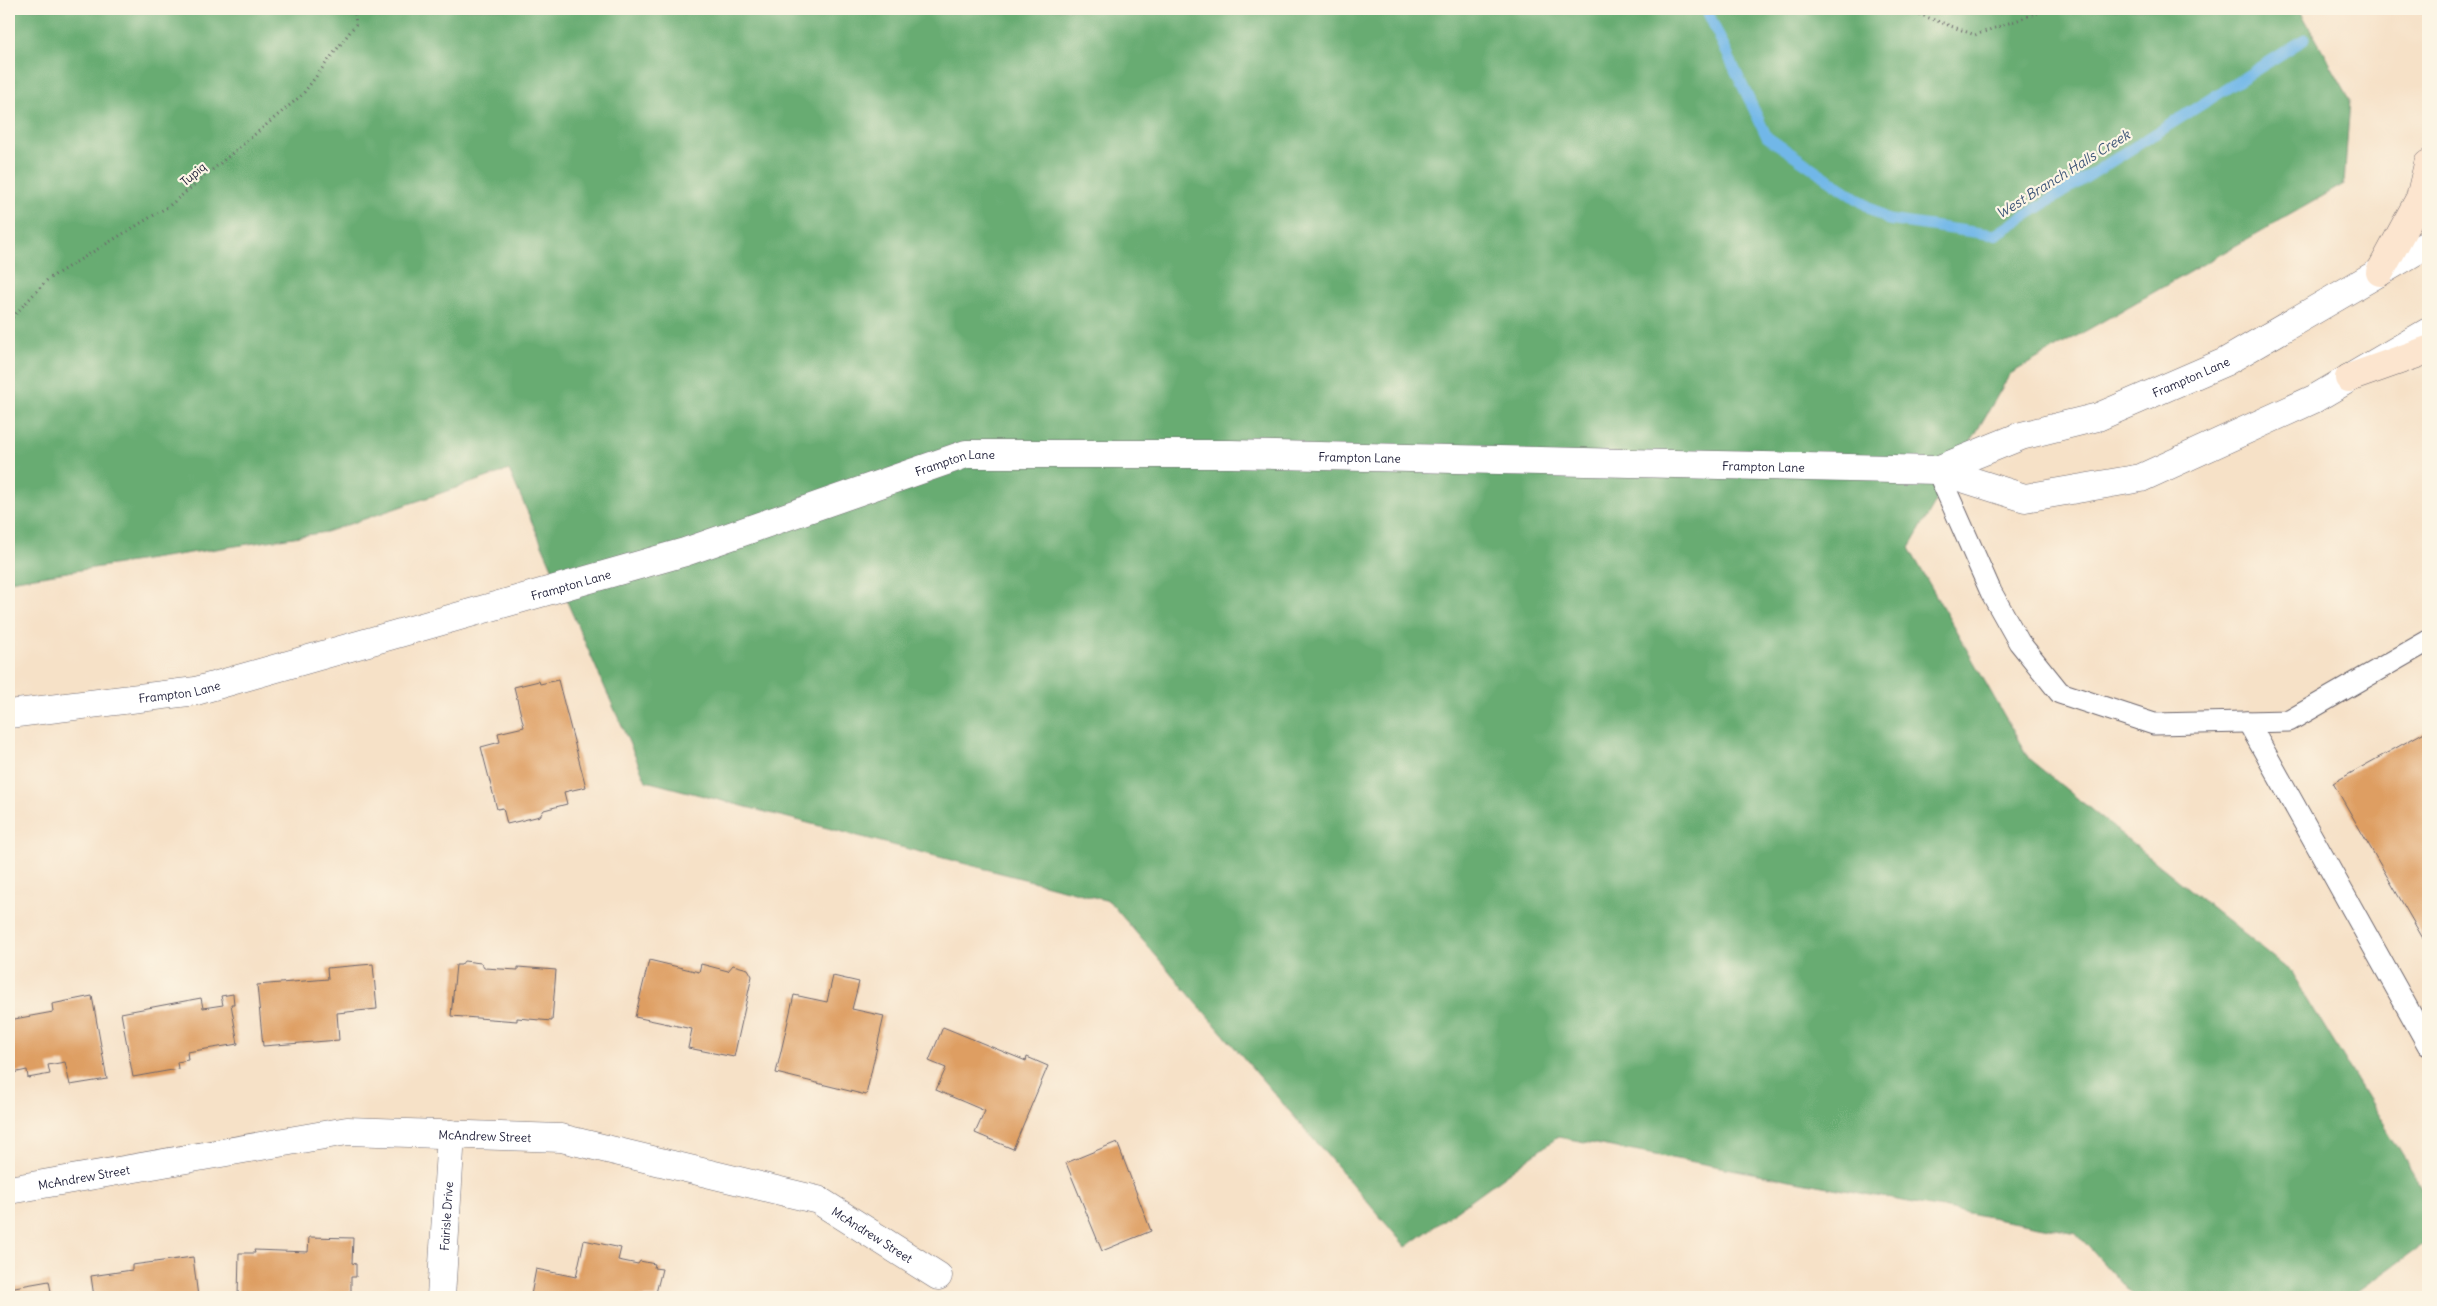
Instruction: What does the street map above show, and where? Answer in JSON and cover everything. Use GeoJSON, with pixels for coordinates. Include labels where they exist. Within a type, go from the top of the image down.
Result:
{"type":"FeatureCollection","features":[{"type":"Feature","properties":{"kind":"main road"},"geometry":{"type":"LineString","coordinates":[[2380,272],[2420,198],[2428,164]]}},
{"type":"Feature","properties":{"kind":"main road"},"geometry":{"type":"LineString","coordinates":[[2349,378],[2428,350]]}},
{"type":"Feature","properties":{"kind":"street","name":"Frampton Lane"},"geometry":{"type":"LineString","coordinates":[[1937,470],[2021,436],[2098,417],[2225,362],[2428,244]]}},
{"type":"Feature","properties":{"kind":"street","name":"Frampton Lane"},"geometry":{"type":"LineString","coordinates":[[9,714],[196,691],[685,552],[966,454],[1240,454],[1937,470],[2025,498],[2141,478],[2314,398],[2428,332]]}},
{"type":"Feature","properties":{"kind":"street","name":"McAndrew Street"},"geometry":{"type":"LineString","coordinates":[[9,1190],[347,1131],[561,1138],[818,1200],[938,1276]]}},
{"type":"Feature","properties":{"kind":"street","name":"Fairisle Drive"},"geometry":{"type":"LineString","coordinates":[[442,1297],[450,1134]]}},
{"type":"Feature","properties":{"kind":"lane"},"geometry":{"type":"LineString","coordinates":[[1937,470],[1991,592],[2019,642],[2060,693],[2154,724],[2289,721],[2428,641]]}},
{"type":"Feature","properties":{"kind":"lane"},"geometry":{"type":"LineString","coordinates":[[2248,722],[2428,1045]]}},
{"type":"Feature","properties":{"kind":"path","name":"Tupiq"},"geometry":{"type":"LineString","coordinates":[[9,321],[48,279],[169,206],[302,95],[356,24],[354,9]]}},
{"type":"Feature","properties":{"kind":"path"},"geometry":{"type":"LineString","coordinates":[[1905,9],[1975,35],[2049,9]]}},
{"type":"Feature","properties":{"kind":"green space"},"geometry":{"type":"Polygon","coordinates":[[[9,9],[2299,9],[2350,99],[2344,184],[2010,374],[1909,548],[2029,759],[2291,972],[2428,1197],[2428,1241],[2350,1297],[2134,1297],[2076,1233],[1558,1137],[1406,1247],[1109,901],[646,781],[509,470],[326,532],[9,581],[9,9]]]}},
{"type":"Feature","properties":{"kind":"building"},"geometry":{"type":"Polygon","coordinates":[[[558,680],[586,787],[564,792],[567,804],[544,810],[540,816],[507,824],[503,808],[497,809],[481,747],[500,742],[498,733],[524,727],[514,687],[539,681],[540,684],[558,680]]]}},
{"type":"Feature","properties":{"kind":"building"},"geometry":{"type":"Polygon","coordinates":[[[2428,730],[2428,947],[2333,783],[2428,730]]]}},
{"type":"Feature","properties":{"kind":"building"},"geometry":{"type":"Polygon","coordinates":[[[649,960],[699,972],[701,964],[728,971],[733,965],[748,969],[752,976],[734,1057],[688,1048],[692,1029],[635,1017],[649,960]]]}},
{"type":"Feature","properties":{"kind":"building"},"geometry":{"type":"Polygon","coordinates":[[[464,961],[481,963],[484,968],[518,970],[518,967],[556,970],[552,1021],[517,1018],[517,1021],[451,1016],[456,965],[461,965],[464,961]]]}},
{"type":"Feature","properties":{"kind":"building"},"geometry":{"type":"Polygon","coordinates":[[[373,964],[377,1009],[337,1013],[339,1040],[263,1046],[257,985],[328,979],[327,968],[373,964]]]}},
{"type":"Feature","properties":{"kind":"building"},"geometry":{"type":"Polygon","coordinates":[[[833,976],[859,982],[852,1009],[884,1016],[866,1095],[776,1073],[794,995],[827,1002],[833,976]]]}},
{"type":"Feature","properties":{"kind":"building"},"geometry":{"type":"Polygon","coordinates":[[[233,994],[234,1004],[231,1004],[238,1044],[187,1052],[188,1060],[177,1062],[178,1069],[133,1077],[121,1013],[201,998],[203,1008],[223,1005],[221,996],[233,994]]]}},
{"type":"Feature","properties":{"kind":"building"},"geometry":{"type":"Polygon","coordinates":[[[92,996],[107,1079],[70,1085],[65,1062],[48,1065],[50,1074],[28,1078],[27,1070],[13,1073],[9,1044],[9,1020],[53,1012],[52,1004],[92,996]]]}},
{"type":"Feature","properties":{"kind":"building"},"geometry":{"type":"Polygon","coordinates":[[[943,1027],[1026,1061],[1027,1057],[1048,1066],[1013,1149],[975,1133],[985,1111],[936,1090],[946,1068],[929,1061],[943,1027]]]}},
{"type":"Feature","properties":{"kind":"building"},"geometry":{"type":"Polygon","coordinates":[[[1117,1142],[1151,1231],[1102,1251],[1066,1163],[1117,1142]]]}},
{"type":"Feature","properties":{"kind":"building"},"geometry":{"type":"Polygon","coordinates":[[[309,1237],[353,1238],[352,1263],[356,1264],[356,1277],[351,1277],[351,1292],[346,1292],[345,1297],[238,1296],[239,1253],[255,1253],[254,1250],[308,1252],[309,1237]]]}},
{"type":"Feature","properties":{"kind":"building"},"geometry":{"type":"Polygon","coordinates":[[[584,1240],[621,1248],[618,1260],[638,1264],[640,1261],[655,1264],[654,1268],[662,1269],[655,1297],[526,1297],[531,1295],[536,1269],[576,1277],[584,1240]]]}},
{"type":"Feature","properties":{"kind":"building"},"geometry":{"type":"Polygon","coordinates":[[[193,1257],[198,1297],[94,1297],[91,1276],[132,1270],[132,1265],[193,1257]]]}},
{"type":"Feature","properties":{"kind":"building"},"geometry":{"type":"Polygon","coordinates":[[[49,1281],[52,1297],[9,1297],[9,1288],[49,1281]]]}},
{"type":"Feature","properties":{"kind":"waterway","name":"West Branch Halls Creek"},"geometry":{"type":"LineString","coordinates":[[1706,9],[1767,137],[1888,220],[1995,235],[2305,39]]}}]}
